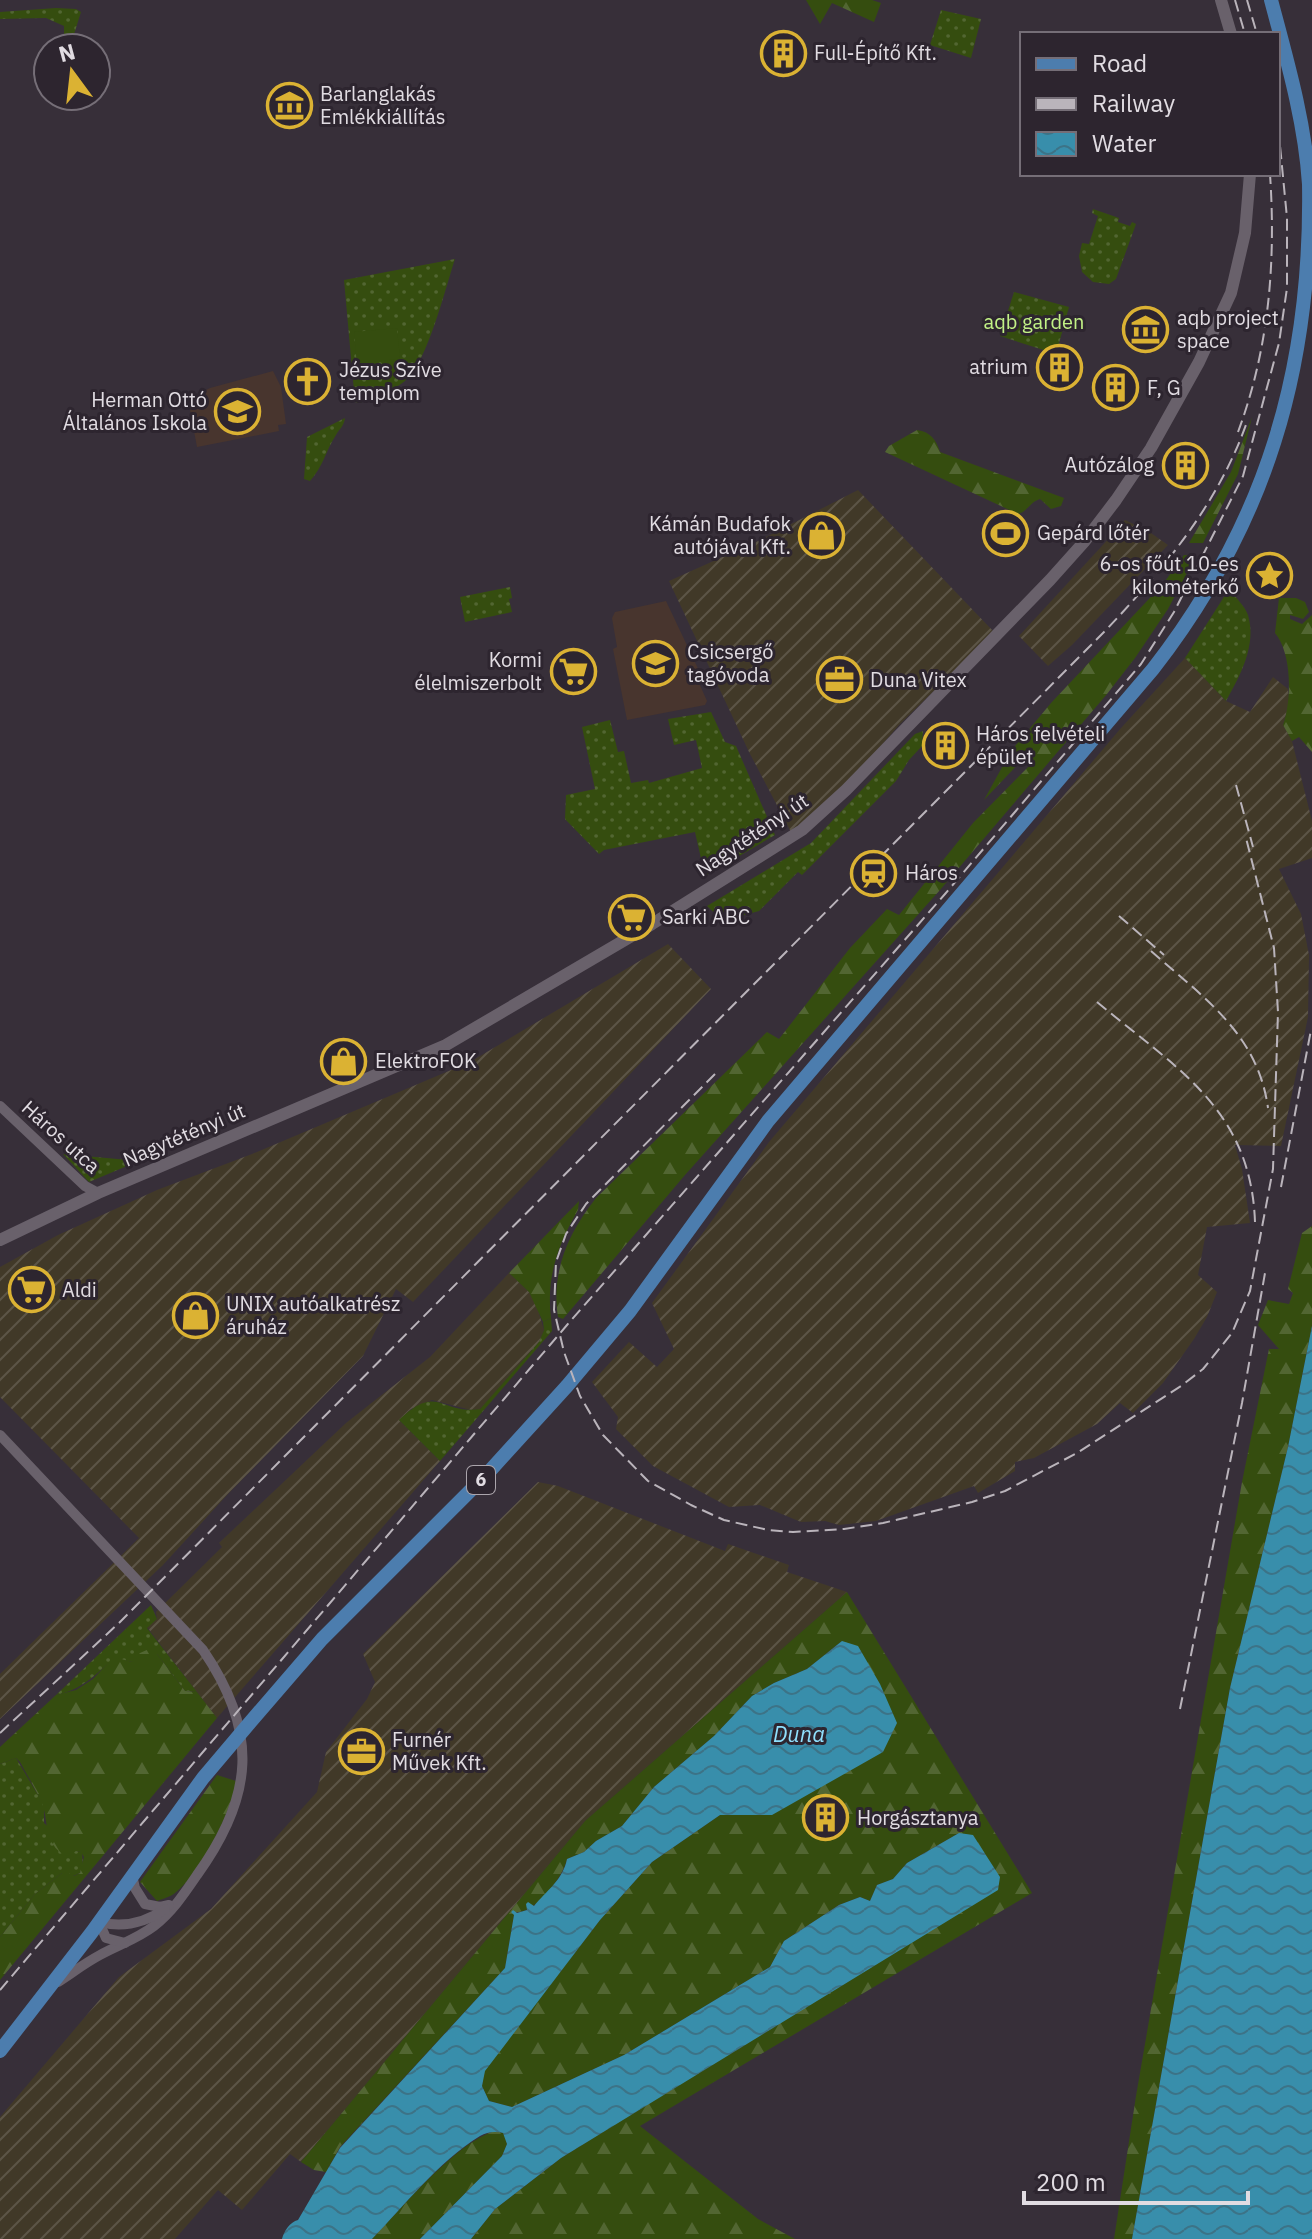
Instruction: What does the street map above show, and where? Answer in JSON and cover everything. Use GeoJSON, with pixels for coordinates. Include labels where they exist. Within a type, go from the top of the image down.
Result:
{"type":"FeatureCollection","features":[{"type":"Feature","properties":{"kind":"main road"},"geometry":{"type":"LineString","coordinates":[[1221,0],[1230,32]]}},
{"type":"Feature","properties":{"kind":"main road","name":"6"},"geometry":{"type":"LineString","coordinates":[[1271,0],[1279,32]]}},
{"type":"Feature","properties":{"kind":"main road","name":"6"},"geometry":{"type":"LineString","coordinates":[[0,2051],[99,1922],[203,1778],[322,1639],[525,1434],[622,1320],[768,1121],[1153,669],[1216,578],[1262,488],[1275,453],[1294,381],[1307,300],[1309,182],[1291,76],[1280,34]]}},
{"type":"Feature","properties":{"kind":"main road","name":"Nagytétényi út"},"geometry":{"type":"LineString","coordinates":[[0,1240],[98,1193],[464,1036],[788,840],[826,810],[1084,542],[1137,469],[1199,362],[1231,293],[1245,233],[1250,176]]}},
{"type":"Feature","properties":{"kind":"street","name":"Háros utca"},"geometry":{"type":"LineString","coordinates":[[0,1106],[81,1183],[98,1193]]}},
{"type":"Feature","properties":{"kind":"street"},"geometry":{"type":"LineString","coordinates":[[0,1435],[203,1650],[229,1696],[242,1746],[242,1776],[231,1819],[220,1843],[174,1908],[157,1924],[97,1956],[50,1987]]}},
{"type":"Feature","properties":{"kind":"street"},"geometry":{"type":"LineString","coordinates":[[132,1875],[135,1888],[145,1904],[160,1907],[171,1904]]}},
{"type":"Feature","properties":{"kind":"street"},"geometry":{"type":"LineString","coordinates":[[99,1922],[113,1926],[137,1923],[156,1915],[187,1889]]}},
{"type":"Feature","properties":{"kind":"street"},"geometry":{"type":"LineString","coordinates":[[99,1922],[106,1938],[125,1943]]}},
{"type":"Feature","properties":{"kind":"shaded area","name":"Herman Ottó Általános Iskola"},"geometry":{"type":"Polygon","coordinates":[[[273,371],[281,387],[286,424],[278,425],[279,431],[197,447],[188,399],[210,388],[273,371]]]}},
{"type":"Feature","properties":{"kind":"shaded area"},"geometry":{"type":"Polygon","coordinates":[[[858,490],[994,632],[899,725],[848,784],[791,832],[749,752],[669,581],[758,541],[858,490]]]}},
{"type":"Feature","properties":{"kind":"shaded area"},"geometry":{"type":"Polygon","coordinates":[[[1125,520],[1168,545],[1048,666],[1019,636],[1112,535],[1109,532],[1113,527],[1116,529],[1125,520]]]}},
{"type":"Feature","properties":{"kind":"shaded area","name":"Csicsergő tagóvoda"},"geometry":{"type":"Polygon","coordinates":[[[666,601],[702,677],[699,683],[707,701],[705,705],[627,720],[613,649],[617,647],[612,618],[615,612],[666,601]]]}},
{"type":"Feature","properties":{"kind":"shaded area"},"geometry":{"type":"Polygon","coordinates":[[[1185,658],[1226,701],[1250,712],[1273,677],[1288,689],[1289,704],[1283,725],[1292,741],[1312,821],[1312,858],[1279,869],[1301,914],[1309,955],[1308,1017],[1281,1146],[1235,1145],[1250,1223],[1207,1227],[1198,1275],[1217,1292],[1194,1339],[1163,1383],[1133,1413],[1120,1403],[1097,1424],[1034,1458],[1015,1462],[1015,1471],[978,1493],[974,1486],[876,1521],[839,1525],[825,1521],[801,1522],[760,1505],[729,1507],[653,1466],[616,1429],[618,1417],[592,1382],[629,1342],[657,1367],[674,1349],[652,1303],[769,1142],[1121,728],[1185,658]]]}},
{"type":"Feature","properties":{"kind":"shaded area"},"geometry":{"type":"Polygon","coordinates":[[[668,944],[711,989],[413,1302],[396,1289],[363,1356],[163,1565],[0,1719],[0,1674],[139,1538],[0,1397],[0,1267],[58,1235],[157,1190],[252,1154],[470,1062],[668,944]]]}},
{"type":"Feature","properties":{"kind":"shaded area"},"geometry":{"type":"Polygon","coordinates":[[[509,1273],[529,1292],[537,1307],[544,1330],[539,1342],[480,1409],[471,1410],[432,1400],[411,1409],[399,1420],[440,1461],[217,1718],[147,1627],[157,1619],[156,1612],[222,1547],[219,1543],[346,1423],[430,1357],[509,1273]]]}},
{"type":"Feature","properties":{"kind":"shaded area"},"geometry":{"type":"Polygon","coordinates":[[[538,1482],[558,1486],[725,1551],[728,1544],[789,1565],[787,1572],[847,1592],[585,1821],[301,2162],[290,2154],[242,2210],[218,2190],[175,2239],[0,2239],[0,2117],[119,1977],[211,1909],[317,1792],[326,1752],[367,1699],[375,1682],[363,1654],[538,1482]]]}},
{"type":"Feature","properties":{"kind":"green space"},"geometry":{"type":"Polygon","coordinates":[[[806,0],[872,0],[881,3],[874,22],[832,3],[820,24],[806,0]]]}},
{"type":"Feature","properties":{"kind":"green space"},"geometry":{"type":"Polygon","coordinates":[[[56,8],[81,12],[75,32],[64,32],[64,26],[46,18],[0,19],[0,12],[56,8]]]}},
{"type":"Feature","properties":{"kind":"green space"},"geometry":{"type":"Polygon","coordinates":[[[941,10],[981,19],[971,58],[930,45],[941,10]]]}},
{"type":"Feature","properties":{"kind":"green space"},"geometry":{"type":"Polygon","coordinates":[[[1093,209],[1119,218],[1118,222],[1130,226],[1132,222],[1136,224],[1116,279],[1109,284],[1093,282],[1082,272],[1079,256],[1082,243],[1089,244],[1098,216],[1092,213],[1093,209]]]}},
{"type":"Feature","properties":{"kind":"green space"},"geometry":{"type":"Polygon","coordinates":[[[455,259],[428,342],[413,371],[395,388],[360,403],[355,402],[344,280],[455,259]]]}},
{"type":"Feature","properties":{"kind":"green space","name":"aqb garden"},"geometry":{"type":"Polygon","coordinates":[[[1014,292],[1069,307],[1056,354],[1000,336],[1014,292]]]}},
{"type":"Feature","properties":{"kind":"green space"},"geometry":{"type":"Polygon","coordinates":[[[397,328],[400,359],[379,361],[380,375],[358,377],[354,332],[397,328]]]}},
{"type":"Feature","properties":{"kind":"green space"},"geometry":{"type":"Polygon","coordinates":[[[1252,417],[1238,474],[1203,543],[1189,543],[1231,472],[1252,417]]]}},
{"type":"Feature","properties":{"kind":"green space"},"geometry":{"type":"Polygon","coordinates":[[[345,418],[314,476],[310,481],[304,479],[307,437],[345,418]]]}},
{"type":"Feature","properties":{"kind":"green space"},"geometry":{"type":"Polygon","coordinates":[[[917,430],[932,437],[940,452],[1064,498],[1061,506],[1051,509],[1040,499],[1018,514],[885,452],[889,446],[917,430]]]}},
{"type":"Feature","properties":{"kind":"green space"},"geometry":{"type":"Polygon","coordinates":[[[1184,555],[1196,556],[1168,609],[1107,694],[940,890],[685,1175],[563,1319],[558,1317],[557,1284],[564,1254],[577,1225],[596,1198],[767,1032],[779,1039],[850,948],[887,909],[899,915],[973,823],[1032,763],[1025,757],[984,800],[1011,751],[1051,703],[1163,584],[1184,555]]]}},
{"type":"Feature","properties":{"kind":"green space"},"geometry":{"type":"Polygon","coordinates":[[[510,587],[512,612],[465,622],[460,597],[510,587]]]}},
{"type":"Feature","properties":{"kind":"green space"},"geometry":{"type":"Polygon","coordinates":[[[1229,589],[1247,612],[1250,638],[1241,671],[1226,701],[1185,658],[1229,589]]]}},
{"type":"Feature","properties":{"kind":"green space"},"geometry":{"type":"Polygon","coordinates":[[[1279,598],[1296,598],[1305,602],[1309,612],[1303,619],[1290,615],[1290,619],[1302,624],[1312,615],[1312,752],[1299,737],[1292,741],[1283,725],[1289,678],[1285,652],[1275,633],[1279,598]]]}},
{"type":"Feature","properties":{"kind":"green space"},"geometry":{"type":"Polygon","coordinates":[[[711,712],[725,742],[736,746],[775,835],[705,876],[695,832],[604,850],[599,854],[565,819],[566,795],[595,789],[582,727],[610,720],[618,752],[624,751],[631,783],[648,780],[649,783],[702,768],[696,740],[674,745],[668,719],[711,712]]]}},
{"type":"Feature","properties":{"kind":"green space"},"geometry":{"type":"Polygon","coordinates":[[[923,731],[922,746],[896,781],[802,875],[798,872],[759,911],[723,921],[707,906],[811,843],[915,734],[923,731]]]}},
{"type":"Feature","properties":{"kind":"green space"},"geometry":{"type":"Polygon","coordinates":[[[63,1154],[139,1161],[89,1182],[63,1154]]]}},
{"type":"Feature","properties":{"kind":"green space"},"geometry":{"type":"Polygon","coordinates":[[[579,1201],[555,1262],[550,1289],[551,1318],[543,1322],[529,1292],[509,1273],[579,1201]]]}},
{"type":"Feature","properties":{"kind":"green space"},"geometry":{"type":"Polygon","coordinates":[[[1312,1226],[1312,1326],[1288,1447],[1230,1688],[1132,2239],[1114,2239],[1242,1482],[1269,1349],[1279,1349],[1258,1325],[1268,1300],[1289,1304],[1293,1293],[1288,1289],[1302,1233],[1312,1226]]]}},
{"type":"Feature","properties":{"kind":"green space"},"geometry":{"type":"Polygon","coordinates":[[[551,1318],[552,1331],[440,1461],[399,1420],[412,1409],[431,1401],[467,1410],[480,1409],[539,1342],[544,1330],[543,1322],[551,1318]]]}},
{"type":"Feature","properties":{"kind":"green space"},"geometry":{"type":"Polygon","coordinates":[[[847,1592],[1032,1893],[640,2126],[758,2219],[795,2239],[471,2239],[495,2209],[561,2158],[744,2044],[959,1833],[907,1863],[893,1879],[877,1885],[870,1901],[860,1897],[839,1905],[784,1941],[770,1967],[624,2055],[512,2107],[489,2101],[482,2086],[484,2071],[600,1920],[652,1862],[720,1815],[772,1815],[842,1641],[807,1669],[752,1696],[714,1736],[654,1787],[622,1826],[584,1852],[567,1859],[553,1886],[537,1903],[520,1912],[512,1912],[505,1968],[340,2147],[326,2172],[314,2170],[301,2162],[585,1821],[847,1592]]]}},
{"type":"Feature","properties":{"kind":"green space"},"geometry":{"type":"Polygon","coordinates":[[[151,1605],[157,1619],[147,1628],[197,1692],[185,1691],[157,1654],[132,1662],[114,1658],[81,1686],[56,1695],[151,1605]]]}},
{"type":"Feature","properties":{"kind":"green space"},"geometry":{"type":"Polygon","coordinates":[[[149,1649],[157,1654],[185,1691],[197,1692],[217,1718],[0,1980],[0,1937],[35,1894],[62,1873],[74,1876],[80,1873],[84,1857],[76,1851],[67,1857],[53,1845],[44,1808],[34,1786],[16,1758],[0,1764],[0,1747],[56,1695],[76,1690],[93,1679],[114,1657],[132,1662],[149,1649]]]}},
{"type":"Feature","properties":{"kind":"green space"},"geometry":{"type":"Polygon","coordinates":[[[16,1758],[44,1805],[44,1823],[76,1851],[82,1852],[83,1866],[80,1873],[73,1876],[62,1873],[35,1894],[0,1937],[0,1764],[16,1758]]]}},
{"type":"Feature","properties":{"kind":"green space"},"geometry":{"type":"Polygon","coordinates":[[[217,1775],[236,1781],[221,1825],[185,1884],[157,1901],[140,1882],[217,1775]]]}},
{"type":"Feature","properties":{"kind":"green space"},"geometry":{"type":"Polygon","coordinates":[[[495,2131],[504,2133],[507,2144],[502,2156],[420,2239],[372,2239],[446,2162],[479,2138],[495,2131]]]}},
{"type":"Feature","properties":{"kind":"water"},"geometry":{"type":"Polygon","coordinates":[[[1312,1326],[1312,2239],[1132,2239],[1230,1688],[1288,1447],[1312,1326]]]}},
{"type":"Feature","properties":{"kind":"water","name":"Duna"},"geometry":{"type":"Polygon","coordinates":[[[842,1641],[858,1646],[880,1684],[897,1723],[883,1752],[772,1815],[720,1815],[652,1862],[600,1920],[485,2071],[482,2086],[489,2101],[512,2107],[624,2055],[770,1967],[784,1941],[839,1905],[860,1897],[870,1901],[877,1885],[893,1879],[907,1863],[959,1833],[973,1835],[1000,1877],[998,1890],[561,2158],[495,2209],[471,2239],[420,2239],[502,2156],[507,2144],[503,2133],[483,2135],[450,2158],[372,2239],[282,2239],[288,2227],[298,2220],[340,2148],[505,1968],[514,1915],[511,1912],[527,1910],[528,1902],[534,1906],[558,1879],[567,1859],[584,1852],[622,1826],[654,1787],[714,1736],[752,1696],[807,1669],[842,1641]]]}},
{"type":"Feature","properties":{"kind":"railway"},"geometry":{"type":"LineString","coordinates":[[1235,0],[1244,32]]}},
{"type":"Feature","properties":{"kind":"railway"},"geometry":{"type":"LineString","coordinates":[[1247,0],[1256,32]]}},
{"type":"Feature","properties":{"kind":"railway"},"geometry":{"type":"LineString","coordinates":[[0,1990],[567,1325],[945,894],[1141,664],[1174,612],[1243,476],[1279,343],[1287,288],[1287,218],[1280,146]]}},
{"type":"Feature","properties":{"kind":"railway"},"geometry":{"type":"LineString","coordinates":[[1238,432],[1257,369],[1268,305],[1272,240],[1270,176]]}},
{"type":"Feature","properties":{"kind":"railway"},"geometry":{"type":"LineString","coordinates":[[0,1733],[119,1623],[1107,629],[1150,582],[1206,507],[1247,422]]}},
{"type":"Feature","properties":{"kind":"railway"},"geometry":{"type":"LineString","coordinates":[[1236,785],[1253,847]]}},
{"type":"Feature","properties":{"kind":"railway"},"geometry":{"type":"LineString","coordinates":[[715,1074],[586,1204],[566,1234],[556,1262],[554,1310],[564,1352],[580,1396],[603,1435],[648,1481],[724,1520],[768,1530],[844,1529],[883,1523],[1005,1491],[1077,1453],[1203,1369],[1232,1333],[1250,1291],[1273,1169],[1278,1012],[1274,948],[1246,838]]}},
{"type":"Feature","properties":{"kind":"railway"},"geometry":{"type":"LineString","coordinates":[[1119,916],[1164,955]]}},
{"type":"Feature","properties":{"kind":"railway"},"geometry":{"type":"LineString","coordinates":[[1151,951],[1208,1001],[1240,1038],[1253,1059],[1268,1108]]}},
{"type":"Feature","properties":{"kind":"railway"},"geometry":{"type":"LineString","coordinates":[[1097,1002],[1181,1071],[1224,1120],[1240,1149],[1250,1183],[1255,1222]]}},
{"type":"Feature","properties":{"kind":"railway"},"geometry":{"type":"LineString","coordinates":[[1281,1187],[1311,1030]]}},
{"type":"Feature","properties":{"kind":"railway"},"geometry":{"type":"LineString","coordinates":[[1180,1709],[1265,1273]]}},
{"type":"Feature","properties":{"kind":"place","name":"Full-Építő Kft."},"geometry":{"type":"Point","coordinates":[783,53]}},
{"type":"Feature","properties":{"kind":"place","name":"Barlanglakás Emlékkiállítás"},"geometry":{"type":"Point","coordinates":[289,106]}},
{"type":"Feature","properties":{"kind":"place","name":"aqb project space"},"geometry":{"type":"Point","coordinates":[1146,329]}},
{"type":"Feature","properties":{"kind":"place","name":"atrium"},"geometry":{"type":"Point","coordinates":[1059,367]}},
{"type":"Feature","properties":{"kind":"place","name":"Jézus Szíve templom"},"geometry":{"type":"Point","coordinates":[308,381]}},
{"type":"Feature","properties":{"kind":"place","name":"F, G"},"geometry":{"type":"Point","coordinates":[1116,388]}},
{"type":"Feature","properties":{"kind":"place","name":"Herman Ottó Általános Iskola"},"geometry":{"type":"Point","coordinates":[238,411]}},
{"type":"Feature","properties":{"kind":"place","name":"Autózálog"},"geometry":{"type":"Point","coordinates":[1185,465]}},
{"type":"Feature","properties":{"kind":"place","name":"Gepárd lőtér"},"geometry":{"type":"Point","coordinates":[1006,533]}},
{"type":"Feature","properties":{"kind":"place","name":"Kámán Budafok autójával Kft."},"geometry":{"type":"Point","coordinates":[822,535]}},
{"type":"Feature","properties":{"kind":"place","name":"6-os főút 10-es kilométerkő"},"geometry":{"type":"Point","coordinates":[1270,576]}},
{"type":"Feature","properties":{"kind":"place","name":"Csicsergő tagóvoda"},"geometry":{"type":"Point","coordinates":[656,663]}},
{"type":"Feature","properties":{"kind":"place","name":"Kormi élelmiszerbolt"},"geometry":{"type":"Point","coordinates":[573,671]}},
{"type":"Feature","properties":{"kind":"place","name":"Duna Vitex"},"geometry":{"type":"Point","coordinates":[839,680]}},
{"type":"Feature","properties":{"kind":"place","name":"Háros felvételi épület"},"geometry":{"type":"Point","coordinates":[945,745]}},
{"type":"Feature","properties":{"kind":"place","name":"Háros"},"geometry":{"type":"Point","coordinates":[874,873]}},
{"type":"Feature","properties":{"kind":"place","name":"Sarki ABC"},"geometry":{"type":"Point","coordinates":[631,917]}},
{"type":"Feature","properties":{"kind":"place","name":"ElektroFOK"},"geometry":{"type":"Point","coordinates":[344,1061]}},
{"type":"Feature","properties":{"kind":"place","name":"Aldi"},"geometry":{"type":"Point","coordinates":[31,1290]}},
{"type":"Feature","properties":{"kind":"place","name":"UNIX autóalkatrész áruház"},"geometry":{"type":"Point","coordinates":[195,1316]}},
{"type":"Feature","properties":{"kind":"place","name":"Furnér Művek Kft."},"geometry":{"type":"Point","coordinates":[361,1751]}},
{"type":"Feature","properties":{"kind":"place","name":"Horgásztanya"},"geometry":{"type":"Point","coordinates":[826,1818]}}]}
